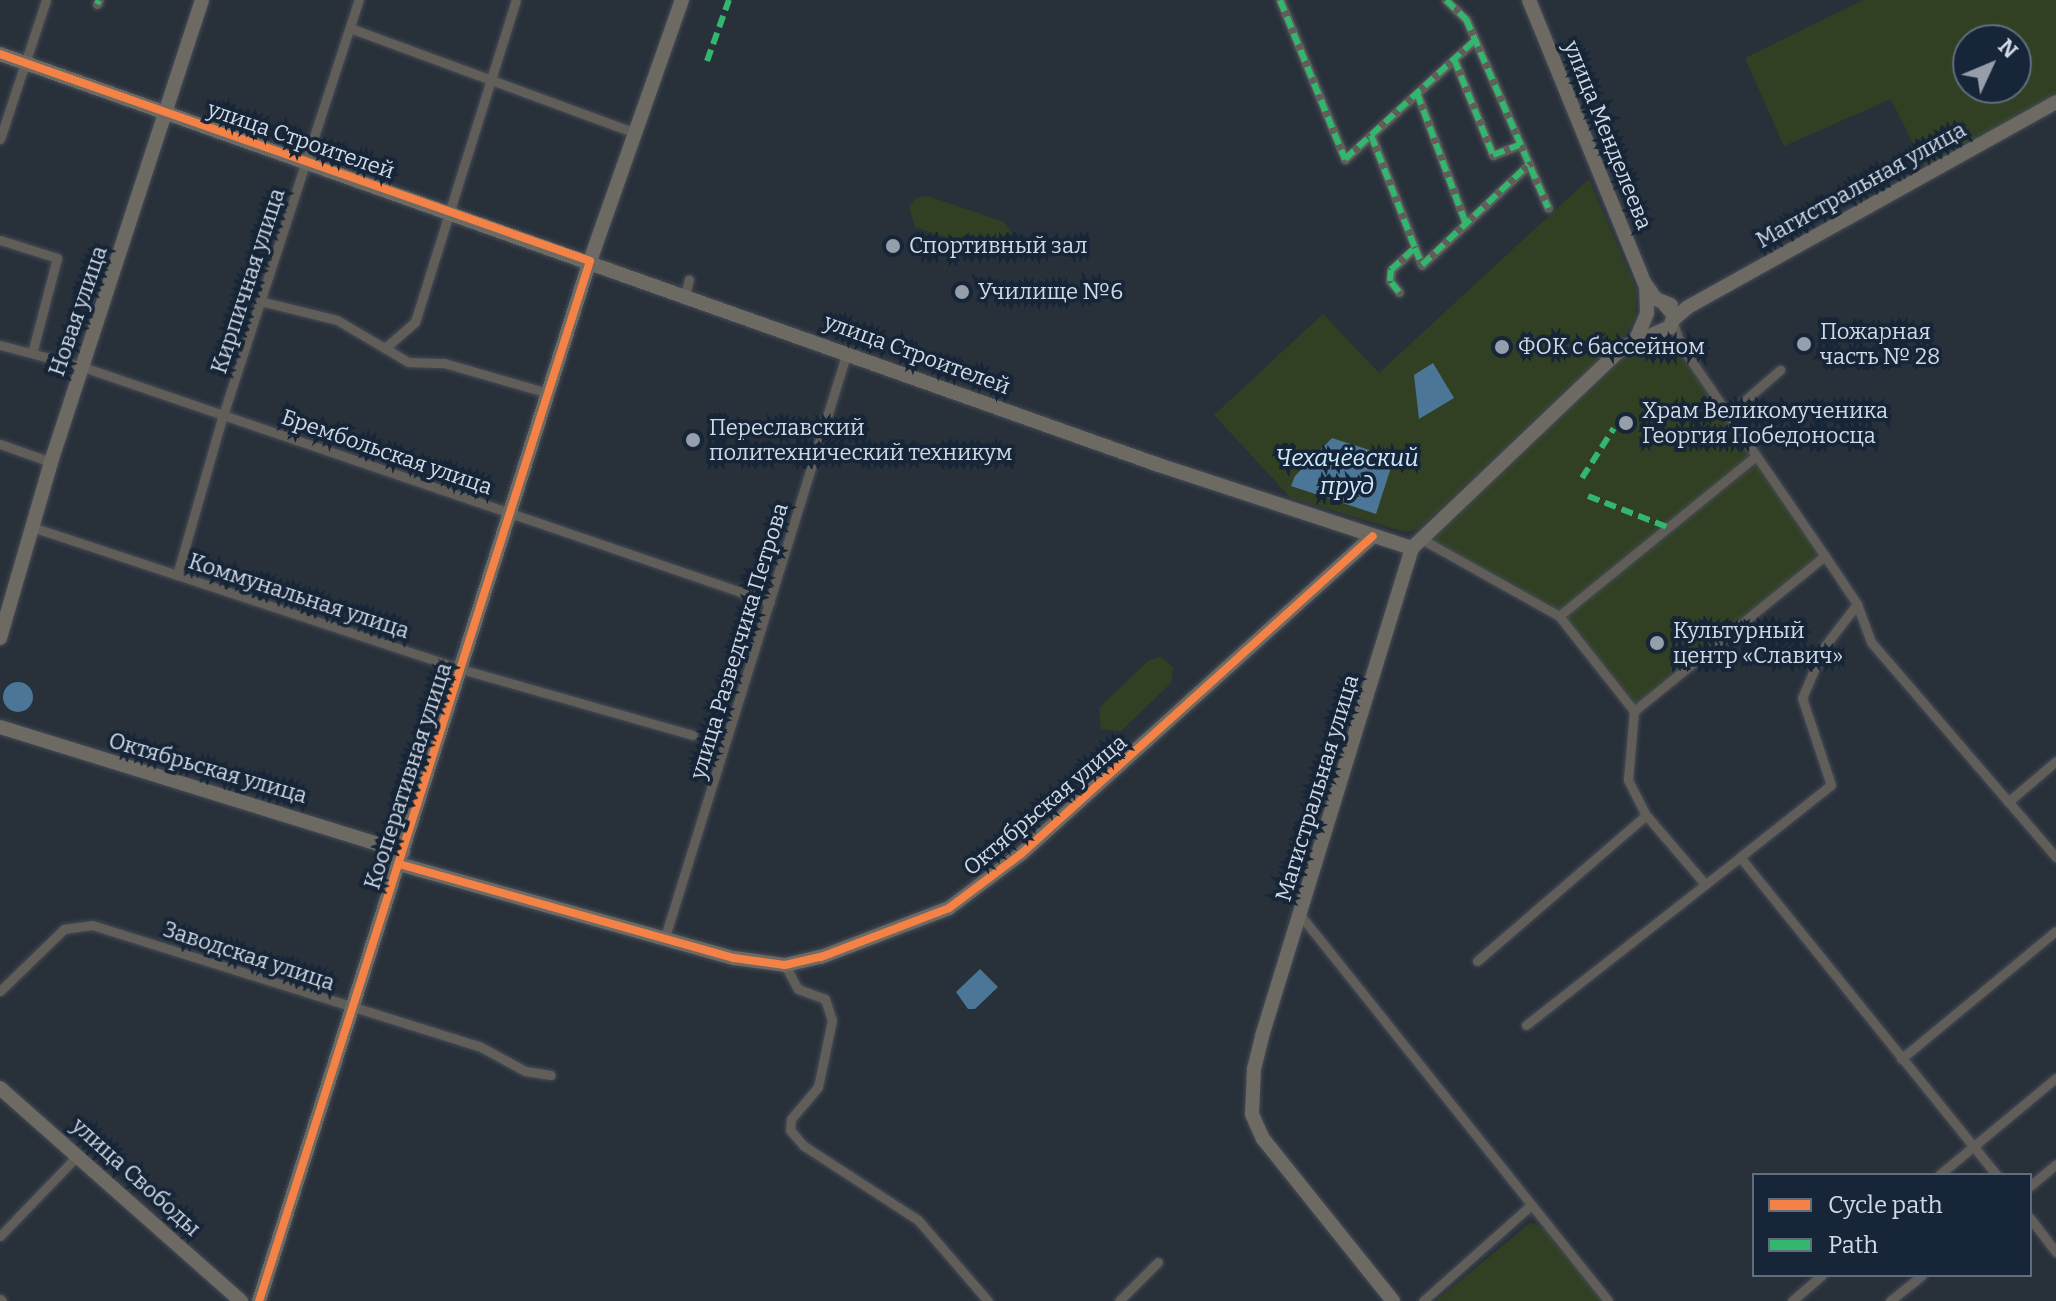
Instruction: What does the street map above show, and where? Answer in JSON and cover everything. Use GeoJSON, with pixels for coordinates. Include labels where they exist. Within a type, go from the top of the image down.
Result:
{"type":"FeatureCollection","features":[{"type":"Feature","properties":{"kind":"street"},"geometry":{"type":"LineString","coordinates":[[0,139],[46,0]]}},
{"type":"Feature","properties":{"kind":"street","name":"Новая улица"},"geometry":{"type":"LineString","coordinates":[[0,638],[51,462],[168,113],[202,0]]}},
{"type":"Feature","properties":{"kind":"street","name":"Кирпичная улица"},"geometry":{"type":"LineString","coordinates":[[177,575],[223,415],[359,0]]}},
{"type":"Feature","properties":{"kind":"street"},"geometry":{"type":"LineString","coordinates":[[385,348],[415,322],[493,83],[516,0]]}},
{"type":"Feature","properties":{"kind":"street","name":"Кооперативная улица"},"geometry":{"type":"LineString","coordinates":[[259,1301],[590,261],[682,0]]}},
{"type":"Feature","properties":{"kind":"street"},"geometry":{"type":"LineString","coordinates":[[1280,0],[1345,159],[1475,40]]}},
{"type":"Feature","properties":{"kind":"street"},"geometry":{"type":"LineString","coordinates":[[1446,0],[1469,15],[1475,40],[1548,208]]}},
{"type":"Feature","properties":{"kind":"street","name":"улица Менделеева"},"geometry":{"type":"LineString","coordinates":[[1529,0],[1646,286]]}},
{"type":"Feature","properties":{"kind":"street"},"geometry":{"type":"LineString","coordinates":[[350,28],[635,133]]}},
{"type":"Feature","properties":{"kind":"street","name":"улица Строителей"},"geometry":{"type":"LineString","coordinates":[[0,54],[1373,536],[1419,544]]}},
{"type":"Feature","properties":{"kind":"street"},"geometry":{"type":"LineString","coordinates":[[1454,59],[1493,155],[1519,145]]}},
{"type":"Feature","properties":{"kind":"street"},"geometry":{"type":"LineString","coordinates":[[1417,93],[1466,224]]}},
{"type":"Feature","properties":{"kind":"street","name":"Магистральная улица"},"geometry":{"type":"LineString","coordinates":[[1660,331],[1688,307],[2056,102]]}},
{"type":"Feature","properties":{"kind":"street"},"geometry":{"type":"LineString","coordinates":[[1371,135],[1422,265],[1528,165]]}},
{"type":"Feature","properties":{"kind":"street"},"geometry":{"type":"LineString","coordinates":[[0,240],[57,258],[32,353]]}},
{"type":"Feature","properties":{"kind":"street"},"geometry":{"type":"LineString","coordinates":[[1399,292],[1390,272],[1415,248]]}},
{"type":"Feature","properties":{"kind":"street"},"geometry":{"type":"LineString","coordinates":[[685,295],[689,279]]}},
{"type":"Feature","properties":{"kind":"street"},"geometry":{"type":"LineString","coordinates":[[1646,286],[1664,304],[1674,320],[1680,344],[1857,604],[1871,642],[2056,857]]}},
{"type":"Feature","properties":{"kind":"street"},"geometry":{"type":"LineString","coordinates":[[1637,337],[1647,315],[1646,286]]}},
{"type":"Feature","properties":{"kind":"street"},"geometry":{"type":"LineString","coordinates":[[260,301],[337,320],[408,362],[444,363],[548,393]]}},
{"type":"Feature","properties":{"kind":"street"},"geometry":{"type":"LineString","coordinates":[[1647,315],[1664,304],[1688,307]]}},
{"type":"Feature","properties":{"kind":"street"},"geometry":{"type":"LineString","coordinates":[[1647,315],[1660,331],[1680,344]]}},
{"type":"Feature","properties":{"kind":"street"},"geometry":{"type":"LineString","coordinates":[[1637,337],[1660,331]]}},
{"type":"Feature","properties":{"kind":"street","name":"Магистральная улица"},"geometry":{"type":"LineString","coordinates":[[1393,1301],[1283,1168],[1252,1114],[1257,1058],[1419,544],[1523,439],[1637,337]]}},
{"type":"Feature","properties":{"kind":"street","name":"Брембольская улица"},"geometry":{"type":"LineString","coordinates":[[0,345],[83,367],[770,602]]}},
{"type":"Feature","properties":{"kind":"street","name":"улица Разведчика Петрова"},"geometry":{"type":"LineString","coordinates":[[664,940],[847,352]]}},
{"type":"Feature","properties":{"kind":"street"},"geometry":{"type":"LineString","coordinates":[[1730,421],[1780,370]]}},
{"type":"Feature","properties":{"kind":"street"},"geometry":{"type":"LineString","coordinates":[[0,444],[51,462]]}},
{"type":"Feature","properties":{"kind":"street"},"geometry":{"type":"LineString","coordinates":[[1559,616],[1756,456]]}},
{"type":"Feature","properties":{"kind":"street","name":"Коммунальная улица"},"geometry":{"type":"LineString","coordinates":[[32,527],[461,669],[693,735]]}},
{"type":"Feature","properties":{"kind":"street","name":"Октябрьская улица"},"geometry":{"type":"LineString","coordinates":[[0,727],[664,940],[785,965],[845,948],[949,908],[1021,854],[1373,536]]}},
{"type":"Feature","properties":{"kind":"street"},"geometry":{"type":"LineString","coordinates":[[1419,544],[1559,616],[1634,711],[1628,780],[1646,815],[1704,883]]}},
{"type":"Feature","properties":{"kind":"street"},"geometry":{"type":"LineString","coordinates":[[1634,711],[1825,556]]}},
{"type":"Feature","properties":{"kind":"street"},"geometry":{"type":"LineString","coordinates":[[1526,1025],[1831,785],[1802,698],[1824,647],[1857,604]]}},
{"type":"Feature","properties":{"kind":"street"},"geometry":{"type":"LineString","coordinates":[[2008,802],[2056,761]]}},
{"type":"Feature","properties":{"kind":"street"},"geometry":{"type":"LineString","coordinates":[[1477,961],[1646,815]]}},
{"type":"Feature","properties":{"kind":"street"},"geometry":{"type":"LineString","coordinates":[[1740,857],[1995,1173]]}},
{"type":"Feature","properties":{"kind":"street"},"geometry":{"type":"LineString","coordinates":[[1301,916],[1608,1301]]}},
{"type":"Feature","properties":{"kind":"street","name":"Заводская улица"},"geometry":{"type":"LineString","coordinates":[[0,991],[64,929],[92,925],[479,1046],[525,1071],[551,1075]]}},
{"type":"Feature","properties":{"kind":"street"},"geometry":{"type":"LineString","coordinates":[[1901,1059],[2056,931]]}},
{"type":"Feature","properties":{"kind":"street"},"geometry":{"type":"LineString","coordinates":[[785,965],[798,989],[825,999],[832,1020],[818,1087],[789,1125],[804,1146],[927,1228],[988,1301]]}},
{"type":"Feature","properties":{"kind":"street"},"geometry":{"type":"LineString","coordinates":[[1941,1173],[2056,1078]]}},
{"type":"Feature","properties":{"kind":"street","name":"улица Свободы"},"geometry":{"type":"LineString","coordinates":[[0,1088],[241,1301]]}},
{"type":"Feature","properties":{"kind":"street"},"geometry":{"type":"LineString","coordinates":[[0,1236],[78,1154]]}},
{"type":"Feature","properties":{"kind":"street"},"geometry":{"type":"LineString","coordinates":[[2032,1184],[2056,1164]]}},
{"type":"Feature","properties":{"kind":"street"},"geometry":{"type":"LineString","coordinates":[[1423,1301],[1531,1205]]}},
{"type":"Feature","properties":{"kind":"street"},"geometry":{"type":"LineString","coordinates":[[2032,1221],[2056,1252]]}},
{"type":"Feature","properties":{"kind":"street"},"geometry":{"type":"LineString","coordinates":[[1119,1301],[1158,1262]]}},
{"type":"Feature","properties":{"kind":"street"},"geometry":{"type":"LineString","coordinates":[[1792,1301],[1820,1277]]}},
{"type":"Feature","properties":{"kind":"street"},"geometry":{"type":"LineString","coordinates":[[1890,1301],[1920,1277]]}},
{"type":"Feature","properties":{"kind":"green space"},"geometry":{"type":"Polygon","coordinates":[[[1863,0],[2056,0],[2056,96],[1925,167],[1891,99],[1784,146],[1745,58],[1863,0]]]}},
{"type":"Feature","properties":{"kind":"green space"},"geometry":{"type":"Polygon","coordinates":[[[1589,179],[1637,291],[1635,319],[1626,334],[1419,529],[1405,532],[1291,498],[1214,415],[1323,314],[1379,373],[1589,179]]]}},
{"type":"Feature","properties":{"kind":"green space"},"geometry":{"type":"Polygon","coordinates":[[[928,196],[1004,222],[1011,232],[1009,245],[991,253],[915,227],[909,207],[916,198],[928,196]]]}},
{"type":"Feature","properties":{"kind":"green space"},"geometry":{"type":"Polygon","coordinates":[[[1661,333],[1678,346],[1825,556],[1634,711],[1559,615],[1426,541],[1636,340],[1661,333]]]}},
{"type":"Feature","properties":{"kind":"green space"},"geometry":{"type":"Polygon","coordinates":[[[1161,657],[1173,667],[1171,683],[1121,731],[1101,729],[1099,708],[1149,660],[1161,657]]]}},
{"type":"Feature","properties":{"kind":"green space"},"geometry":{"type":"Polygon","coordinates":[[[1530,1223],[1543,1227],[1602,1301],[1436,1301],[1530,1223]]]}},
{"type":"Feature","properties":{"kind":"water"},"geometry":{"type":"Polygon","coordinates":[[[1433,363],[1454,398],[1419,419],[1414,375],[1433,363]]]}},
{"type":"Feature","properties":{"kind":"water","name":"Чехачёвский пруд"},"geometry":{"type":"Polygon","coordinates":[[[1332,438],[1394,458],[1376,514],[1291,486],[1295,476],[1332,438]]]}},
{"type":"Feature","properties":{"kind":"water"},"geometry":{"type":"Polygon","coordinates":[[[18,682],[29,686],[33,697],[29,708],[18,712],[7,708],[3,697],[7,686],[18,682]]]}},
{"type":"Feature","properties":{"kind":"water"},"geometry":{"type":"Polygon","coordinates":[[[980,969],[998,987],[975,1009],[968,1009],[956,992],[980,969]]]}},
{"type":"Feature","properties":{"kind":"marked path"},"geometry":{"type":"LineString","coordinates":[[97,4],[99,0]]}},
{"type":"Feature","properties":{"kind":"marked path"},"geometry":{"type":"LineString","coordinates":[[707,61],[729,0]]}},
{"type":"Feature","properties":{"kind":"marked path"},"geometry":{"type":"LineString","coordinates":[[1280,0],[1345,159],[1475,40]]}},
{"type":"Feature","properties":{"kind":"marked path"},"geometry":{"type":"LineString","coordinates":[[1446,0],[1466,19],[1548,208]]}},
{"type":"Feature","properties":{"kind":"marked path"},"geometry":{"type":"LineString","coordinates":[[1454,59],[1493,155],[1519,145]]}},
{"type":"Feature","properties":{"kind":"marked path"},"geometry":{"type":"LineString","coordinates":[[1417,93],[1466,224]]}},
{"type":"Feature","properties":{"kind":"marked path"},"geometry":{"type":"LineString","coordinates":[[1371,135],[1415,248]]}},
{"type":"Feature","properties":{"kind":"marked path"},"geometry":{"type":"LineString","coordinates":[[1399,292],[1390,281],[1391,270],[1415,248],[1422,265],[1528,165]]}},
{"type":"Feature","properties":{"kind":"marked path"},"geometry":{"type":"LineString","coordinates":[[1582,478],[1614,428]]}},
{"type":"Feature","properties":{"kind":"marked path"},"geometry":{"type":"LineString","coordinates":[[1588,496],[1667,527]]}},
{"type":"Feature","properties":{"kind":"cycle path"},"geometry":{"type":"LineString","coordinates":[[0,54],[590,261],[259,1301]]}},
{"type":"Feature","properties":{"kind":"cycle path"},"geometry":{"type":"LineString","coordinates":[[399,864],[734,958],[785,965],[821,957],[949,908],[1021,854],[1373,536]]}},
{"type":"Feature","properties":{"kind":"place","name":"Спортивный зал"},"geometry":{"type":"Point","coordinates":[893,246]}},
{"type":"Feature","properties":{"kind":"place","name":"Училище №6"},"geometry":{"type":"Point","coordinates":[962,292]}},
{"type":"Feature","properties":{"kind":"place","name":"Пожарная часть № 28"},"geometry":{"type":"Point","coordinates":[1804,344]}},
{"type":"Feature","properties":{"kind":"place","name":"ФОК с бассейном"},"geometry":{"type":"Point","coordinates":[1502,347]}},
{"type":"Feature","properties":{"kind":"place","name":"Храм Великомученика Георгия Победоносца"},"geometry":{"type":"Point","coordinates":[1626,423]}},
{"type":"Feature","properties":{"kind":"place","name":"Переславский политехнический техникум"},"geometry":{"type":"Point","coordinates":[693,440]}},
{"type":"Feature","properties":{"kind":"place","name":"Культурный центр «Славич»"},"geometry":{"type":"Point","coordinates":[1657,643]}}]}
